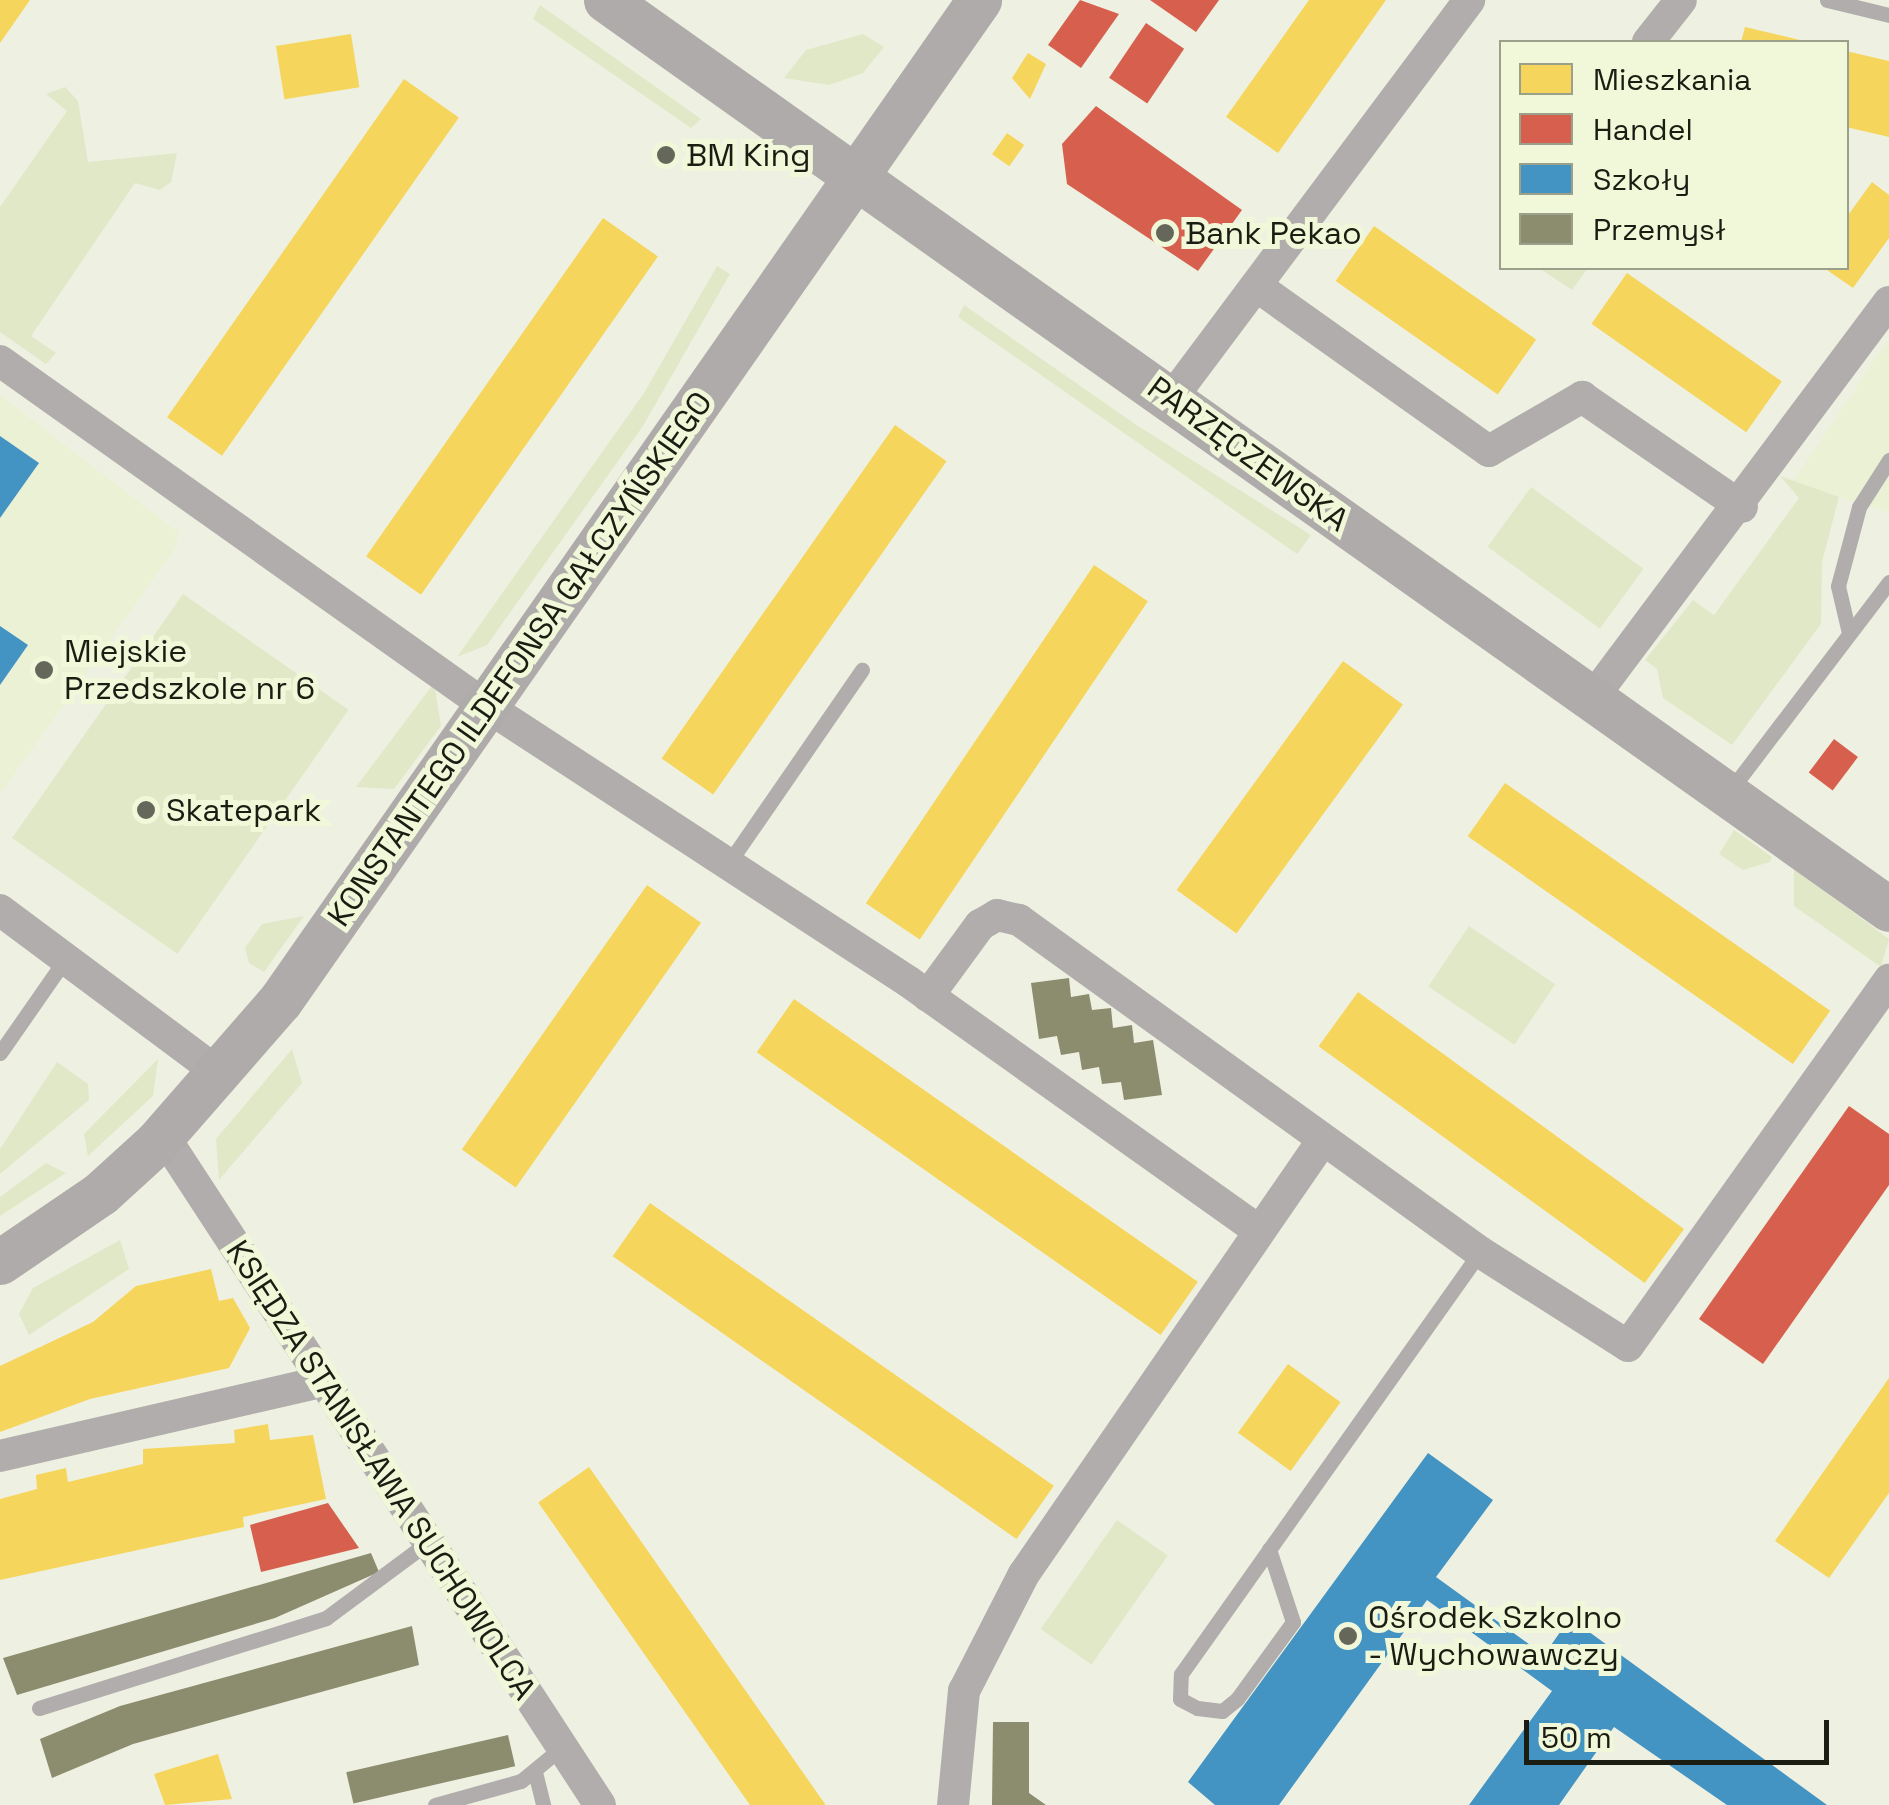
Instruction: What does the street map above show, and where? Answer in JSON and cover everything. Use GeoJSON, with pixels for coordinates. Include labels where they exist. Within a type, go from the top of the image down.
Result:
{"type":"FeatureCollection","features":[{"type":"Feature","properties":{"kind":"street","name":"PARZĘCZEWSKA"},"geometry":{"type":"LineString","coordinates":[[606,0],[1889,909]]}},
{"type":"Feature","properties":{"kind":"street","name":"KONSTANTEGO ILDEFONSA GAŁCZYŃSKIEGO"},"geometry":{"type":"LineString","coordinates":[[0,1262],[102,1194],[220,1074],[486,706],[979,0]]}},
{"type":"Feature","properties":{"kind":"street"},"geometry":{"type":"LineString","coordinates":[[1171,399],[1469,0]]}},
{"type":"Feature","properties":{"kind":"street"},"geometry":{"type":"LineString","coordinates":[[1650,40],[1680,0]]}},
{"type":"Feature","properties":{"kind":"street"},"geometry":{"type":"LineString","coordinates":[[1258,287],[1489,451],[1582,398],[1742,507]]}},
{"type":"Feature","properties":{"kind":"street"},"geometry":{"type":"LineString","coordinates":[[1591,700],[1742,507],[1889,302]]}},
{"type":"Feature","properties":{"kind":"street"},"geometry":{"type":"LineString","coordinates":[[0,361],[486,706],[928,996],[1258,1230]]}},
{"type":"Feature","properties":{"kind":"street"},"geometry":{"type":"LineString","coordinates":[[0,910],[220,1074]]}},
{"type":"Feature","properties":{"kind":"street"},"geometry":{"type":"LineString","coordinates":[[928,996],[980,925],[998,916],[1019,920],[1480,1252],[1628,1346],[1889,980]]}},
{"type":"Feature","properties":{"kind":"street","name":"KSIĘDZA STANISŁAWA SUCHOWOLCA"},"geometry":{"type":"LineString","coordinates":[[163,1136],[600,1805]]}},
{"type":"Feature","properties":{"kind":"street"},"geometry":{"type":"LineString","coordinates":[[953,1805],[964,1692],[1024,1574],[1322,1141]]}},
{"type":"Feature","properties":{"kind":"street"},"geometry":{"type":"LineString","coordinates":[[0,1456],[324,1381]]}},
{"type":"Feature","properties":{"kind":"lane"},"geometry":{"type":"LineString","coordinates":[[1827,0],[1889,15]]}},
{"type":"Feature","properties":{"kind":"lane"},"geometry":{"type":"LineString","coordinates":[[1849,633],[1838,586],[1859,507],[1889,460]]}},
{"type":"Feature","properties":{"kind":"lane"},"geometry":{"type":"LineString","coordinates":[[1727,795],[1889,582]]}},
{"type":"Feature","properties":{"kind":"lane"},"geometry":{"type":"LineString","coordinates":[[728,864],[862,670]]}},
{"type":"Feature","properties":{"kind":"lane"},"geometry":{"type":"LineString","coordinates":[[0,1053],[66,958]]}},
{"type":"Feature","properties":{"kind":"lane"},"geometry":{"type":"LineString","coordinates":[[1270,1550],[1293,1622],[1222,1711],[1180,1699],[1181,1674],[1480,1252]]}},
{"type":"Feature","properties":{"kind":"lane"},"geometry":{"type":"LineString","coordinates":[[38,1708],[326,1618],[427,1543]]}},
{"type":"Feature","properties":{"kind":"lane"},"geometry":{"type":"LineString","coordinates":[[435,1805],[535,1772],[561,1748]]}},
{"type":"Feature","properties":{"kind":"lane"},"geometry":{"type":"LineString","coordinates":[[535,1772],[543,1805]]}},
{"type":"Feature","properties":{"kind":"shaded area"},"geometry":{"type":"Polygon","coordinates":[[[540,5],[701,119],[691,128],[533,19],[540,5]]]}},
{"type":"Feature","properties":{"kind":"shaded area"},"geometry":{"type":"Polygon","coordinates":[[[863,34],[884,47],[863,73],[829,85],[784,78],[806,50],[863,34]]]}},
{"type":"Feature","properties":{"kind":"shaded area"},"geometry":{"type":"Polygon","coordinates":[[[65,87],[78,101],[88,162],[177,153],[171,182],[160,190],[135,183],[31,336],[56,353],[46,364],[0,332],[0,207],[67,111],[46,94],[65,87]]]}},
{"type":"Feature","properties":{"kind":"shaded area"},"geometry":{"type":"Polygon","coordinates":[[[717,266],[730,274],[643,426],[487,645],[457,657],[644,393],[717,266]]]}},
{"type":"Feature","properties":{"kind":"shaded area"},"geometry":{"type":"Polygon","coordinates":[[[1542,270],[1587,270],[1572,290],[1542,270]]]}},
{"type":"Feature","properties":{"kind":"shaded area"},"geometry":{"type":"Polygon","coordinates":[[[964,305],[1138,426],[1311,535],[1297,554],[958,317],[964,305]]]}},
{"type":"Feature","properties":{"kind":"shaded area"},"geometry":{"type":"Polygon","coordinates":[[[1889,339],[1889,512],[1792,483],[1889,339]]]}},
{"type":"Feature","properties":{"kind":"shaded area","name":"Miejskie Przedszkole nr 6"},"geometry":{"type":"Polygon","coordinates":[[[0,395],[178,532],[176,547],[0,794],[0,395]]]}},
{"type":"Feature","properties":{"kind":"shaded area"},"geometry":{"type":"Polygon","coordinates":[[[1780,476],[1839,497],[1822,562],[1821,624],[1732,745],[1663,698],[1657,669],[1645,660],[1693,600],[1714,615],[1799,498],[1780,476]]]}},
{"type":"Feature","properties":{"kind":"shaded area"},"geometry":{"type":"Polygon","coordinates":[[[1531,487],[1643,569],[1600,629],[1488,547],[1531,487]]]}},
{"type":"Feature","properties":{"kind":"shaded area","name":"Skatepark"},"geometry":{"type":"Polygon","coordinates":[[[183,594],[348,710],[178,954],[12,838],[183,594]]]}},
{"type":"Feature","properties":{"kind":"shaded area"},"geometry":{"type":"Polygon","coordinates":[[[434,683],[441,726],[394,789],[356,787],[434,683]]]}},
{"type":"Feature","properties":{"kind":"shaded area"},"geometry":{"type":"Polygon","coordinates":[[[1734,830],[1772,857],[1770,862],[1743,870],[1719,854],[1734,830]]]}},
{"type":"Feature","properties":{"kind":"shaded area"},"geometry":{"type":"Polygon","coordinates":[[[1794,868],[1889,939],[1881,967],[1794,906],[1794,868]]]}},
{"type":"Feature","properties":{"kind":"shaded area"},"geometry":{"type":"Polygon","coordinates":[[[304,916],[264,972],[249,963],[245,948],[262,924],[304,916]]]}},
{"type":"Feature","properties":{"kind":"shaded area"},"geometry":{"type":"Polygon","coordinates":[[[1469,926],[1555,984],[1514,1045],[1428,987],[1469,926]]]}},
{"type":"Feature","properties":{"kind":"shaded area"},"geometry":{"type":"Polygon","coordinates":[[[292,1049],[302,1083],[219,1180],[216,1139],[292,1049]]]}},
{"type":"Feature","properties":{"kind":"shaded area"},"geometry":{"type":"Polygon","coordinates":[[[158,1059],[153,1096],[88,1156],[84,1134],[158,1059]]]}},
{"type":"Feature","properties":{"kind":"shaded area"},"geometry":{"type":"Polygon","coordinates":[[[57,1062],[88,1084],[89,1100],[0,1174],[0,1149],[57,1062]]]}},
{"type":"Feature","properties":{"kind":"shaded area"},"geometry":{"type":"Polygon","coordinates":[[[46,1163],[66,1173],[0,1216],[0,1197],[46,1163]]]}},
{"type":"Feature","properties":{"kind":"shaded area"},"geometry":{"type":"Polygon","coordinates":[[[120,1240],[129,1269],[29,1335],[19,1314],[33,1288],[120,1240]]]}},
{"type":"Feature","properties":{"kind":"shaded area"},"geometry":{"type":"Polygon","coordinates":[[[1117,1520],[1168,1556],[1092,1665],[1041,1629],[1117,1520]]]}},
{"type":"Feature","properties":{"kind":"building: Mieszkania"},"geometry":{"type":"Polygon","coordinates":[[[0,0],[30,0],[0,43],[0,0]]]}},
{"type":"Feature","properties":{"kind":"building: Mieszkania"},"geometry":{"type":"Polygon","coordinates":[[[1309,0],[1386,0],[1278,153],[1226,117],[1309,0]]]}},
{"type":"Feature","properties":{"kind":"building: Mieszkania"},"geometry":{"type":"Polygon","coordinates":[[[1745,27],[1800,40],[1742,40],[1745,27]]]}},
{"type":"Feature","properties":{"kind":"building: Mieszkania"},"geometry":{"type":"Polygon","coordinates":[[[351,34],[359,87],[284,99],[276,46],[351,34]]]}},
{"type":"Feature","properties":{"kind":"building: Mieszkania"},"geometry":{"type":"Polygon","coordinates":[[[1849,52],[1889,61],[1889,137],[1849,128],[1849,52]]]}},
{"type":"Feature","properties":{"kind":"building: Mieszkania"},"geometry":{"type":"Polygon","coordinates":[[[1028,53],[1046,64],[1030,99],[1012,78],[1028,53]]]}},
{"type":"Feature","properties":{"kind":"building: Mieszkania"},"geometry":{"type":"Polygon","coordinates":[[[404,79],[459,117],[222,456],[167,417],[404,79]]]}},
{"type":"Feature","properties":{"kind":"building: Mieszkania"},"geometry":{"type":"Polygon","coordinates":[[[1007,133],[1024,145],[1009,166],[992,154],[1007,133]]]}},
{"type":"Feature","properties":{"kind":"building: Mieszkania"},"geometry":{"type":"Polygon","coordinates":[[[1872,182],[1889,195],[1889,238],[1853,288],[1827,270],[1849,270],[1849,214],[1872,182]]]}},
{"type":"Feature","properties":{"kind":"building: Mieszkania"},"geometry":{"type":"Polygon","coordinates":[[[603,218],[658,256],[421,595],[366,556],[603,218]]]}},
{"type":"Feature","properties":{"kind":"building: Mieszkania"},"geometry":{"type":"Polygon","coordinates":[[[1374,226],[1536,340],[1498,394],[1336,281],[1374,226]]]}},
{"type":"Feature","properties":{"kind":"building: Mieszkania"},"geometry":{"type":"Polygon","coordinates":[[[1627,273],[1782,381],[1746,432],[1591,324],[1627,273]]]}},
{"type":"Feature","properties":{"kind":"building: Mieszkania"},"geometry":{"type":"Polygon","coordinates":[[[895,425],[947,461],[713,795],[662,758],[895,425]]]}},
{"type":"Feature","properties":{"kind":"building: Mieszkania"},"geometry":{"type":"Polygon","coordinates":[[[1094,565],[1148,601],[920,940],[866,903],[1094,565]]]}},
{"type":"Feature","properties":{"kind":"building: Mieszkania"},"geometry":{"type":"Polygon","coordinates":[[[1343,661],[1403,704],[1237,933],[1177,890],[1343,661]]]}},
{"type":"Feature","properties":{"kind":"building: Mieszkania"},"geometry":{"type":"Polygon","coordinates":[[[1505,783],[1830,1011],[1793,1064],[1468,836],[1505,783]]]}},
{"type":"Feature","properties":{"kind":"building: Mieszkania"},"geometry":{"type":"Polygon","coordinates":[[[647,885],[701,923],[516,1187],[462,1150],[647,885]]]}},
{"type":"Feature","properties":{"kind":"building: Mieszkania"},"geometry":{"type":"Polygon","coordinates":[[[1358,992],[1684,1229],[1645,1283],[1319,1046],[1358,992]]]}},
{"type":"Feature","properties":{"kind":"building: Mieszkania"},"geometry":{"type":"Polygon","coordinates":[[[794,999],[1198,1282],[1161,1335],[757,1052],[794,999]]]}},
{"type":"Feature","properties":{"kind":"building: Mieszkania"},"geometry":{"type":"Polygon","coordinates":[[[650,1203],[1054,1486],[1017,1539],[613,1256],[650,1203]]]}},
{"type":"Feature","properties":{"kind":"building: Mieszkania"},"geometry":{"type":"Polygon","coordinates":[[[211,1269],[219,1301],[233,1298],[250,1328],[229,1368],[90,1399],[0,1432],[0,1366],[93,1322],[136,1286],[211,1269]]]}},
{"type":"Feature","properties":{"kind":"building: Mieszkania"},"geometry":{"type":"Polygon","coordinates":[[[1288,1364],[1341,1402],[1291,1471],[1238,1433],[1288,1364]]]}},
{"type":"Feature","properties":{"kind":"building: Mieszkania"},"geometry":{"type":"Polygon","coordinates":[[[1889,1378],[1889,1493],[1829,1578],[1775,1541],[1889,1378]]]}},
{"type":"Feature","properties":{"kind":"building: Mieszkania"},"geometry":{"type":"Polygon","coordinates":[[[268,1424],[270,1440],[313,1435],[326,1499],[243,1517],[244,1527],[0,1580],[0,1499],[37,1489],[36,1475],[66,1468],[68,1482],[143,1464],[143,1449],[235,1443],[234,1430],[268,1424]]]}},
{"type":"Feature","properties":{"kind":"building: Mieszkania"},"geometry":{"type":"Polygon","coordinates":[[[589,1467],[825,1804],[750,1805],[538,1503],[589,1467]]]}},
{"type":"Feature","properties":{"kind":"building: Mieszkania"},"geometry":{"type":"Polygon","coordinates":[[[218,1754],[232,1799],[165,1805],[154,1774],[218,1754]]]}},
{"type":"Feature","properties":{"kind":"building: Handel"},"geometry":{"type":"Polygon","coordinates":[[[1080,0],[1119,14],[1081,68],[1048,45],[1080,0]]]}},
{"type":"Feature","properties":{"kind":"building: Handel"},"geometry":{"type":"Polygon","coordinates":[[[1150,0],[1219,0],[1196,32],[1150,0]]]}},
{"type":"Feature","properties":{"kind":"building: Handel"},"geometry":{"type":"Polygon","coordinates":[[[1146,23],[1184,49],[1147,103],[1109,78],[1146,23]]]}},
{"type":"Feature","properties":{"kind":"building: Handel"},"geometry":{"type":"Polygon","coordinates":[[[1096,106],[1242,210],[1198,271],[1067,184],[1062,144],[1096,106]]]}},
{"type":"Feature","properties":{"kind":"building: Handel"},"geometry":{"type":"Polygon","coordinates":[[[1834,739],[1858,757],[1833,791],[1809,773],[1834,739]]]}},
{"type":"Feature","properties":{"kind":"building: Handel"},"geometry":{"type":"Polygon","coordinates":[[[1849,1106],[1889,1134],[1889,1185],[1763,1364],[1699,1319],[1849,1106]]]}},
{"type":"Feature","properties":{"kind":"building: Handel"},"geometry":{"type":"Polygon","coordinates":[[[328,1503],[359,1548],[261,1572],[250,1525],[328,1503]]]}},
{"type":"Feature","properties":{"kind":"building: Szkoły"},"geometry":{"type":"Polygon","coordinates":[[[0,436],[39,463],[0,518],[0,436]]]}},
{"type":"Feature","properties":{"kind":"building: Szkoły","name":"Miejskie Przedszkole nr 6"},"geometry":{"type":"Polygon","coordinates":[[[0,626],[28,645],[0,685],[0,626]]]}},
{"type":"Feature","properties":{"kind":"building: Szkoły","name":"Ośrodek Szkolno - Wychowawczy"},"geometry":{"type":"Polygon","coordinates":[[[1428,1453],[1493,1500],[1436,1577],[1544,1655],[1570,1618],[1827,1805],[1727,1805],[1614,1727],[1559,1805],[1469,1805],[1552,1691],[1427,1600],[1279,1805],[1215,1805],[1188,1782],[1428,1453]]]}},
{"type":"Feature","properties":{"kind":"building: Przemysł"},"geometry":{"type":"Polygon","coordinates":[[[1069,978],[1071,997],[1089,994],[1092,1010],[1111,1008],[1113,1028],[1132,1025],[1134,1043],[1153,1040],[1162,1095],[1124,1100],[1121,1082],[1102,1084],[1099,1067],[1082,1070],[1079,1052],[1061,1055],[1057,1036],[1039,1039],[1031,983],[1069,978]]]}},
{"type":"Feature","properties":{"kind":"building: Przemysł"},"geometry":{"type":"Polygon","coordinates":[[[371,1553],[379,1572],[275,1618],[17,1695],[3,1658],[371,1553]]]}},
{"type":"Feature","properties":{"kind":"building: Przemysł"},"geometry":{"type":"Polygon","coordinates":[[[412,1626],[419,1665],[133,1744],[52,1778],[40,1739],[120,1706],[412,1626]]]}},
{"type":"Feature","properties":{"kind":"building: Przemysł"},"geometry":{"type":"Polygon","coordinates":[[[993,1722],[1029,1722],[1029,1793],[1046,1805],[992,1805],[993,1722]]]}},
{"type":"Feature","properties":{"kind":"building: Przemysł"},"geometry":{"type":"Polygon","coordinates":[[[508,1735],[515,1766],[353,1804],[346,1772],[508,1735]]]}},
{"type":"Feature","properties":{"kind":"place","name":"BM King"},"geometry":{"type":"Point","coordinates":[666,155]}},
{"type":"Feature","properties":{"kind":"place","name":"Bank Pekao"},"geometry":{"type":"Point","coordinates":[1165,233]}},
{"type":"Feature","properties":{"kind":"place","name":"Miejskie Przedszkole nr 6"},"geometry":{"type":"Point","coordinates":[44,670]}},
{"type":"Feature","properties":{"kind":"place","name":"Skatepark"},"geometry":{"type":"Point","coordinates":[146,810]}},
{"type":"Feature","properties":{"kind":"place","name":"Ośrodek Szkolno - Wychowawczy"},"geometry":{"type":"Point","coordinates":[1348,1636]}}]}
